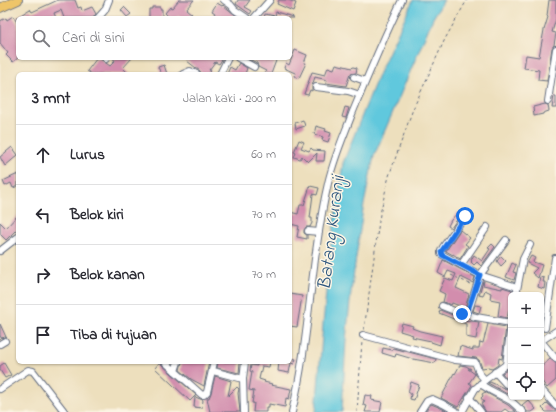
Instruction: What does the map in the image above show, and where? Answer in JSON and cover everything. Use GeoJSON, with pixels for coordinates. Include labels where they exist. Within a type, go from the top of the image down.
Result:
{"type":"FeatureCollection","features":[{"type":"Feature","properties":{"kind":"main road"},"geometry":{"type":"LineString","coordinates":[[0,8],[18,0]]}},
{"type":"Feature","properties":{"kind":"street"},"geometry":{"type":"LineString","coordinates":[[100,16],[109,0]]}},
{"type":"Feature","properties":{"kind":"street"},"geometry":{"type":"LineString","coordinates":[[224,0],[244,16]]}},
{"type":"Feature","properties":{"kind":"street"},"geometry":{"type":"LineString","coordinates":[[256,16],[270,0]]}},
{"type":"Feature","properties":{"kind":"street"},"geometry":{"type":"LineString","coordinates":[[292,412],[302,367],[311,285],[326,189],[332,167],[365,81],[402,0]]}},
{"type":"Feature","properties":{"kind":"street"},"geometry":{"type":"LineString","coordinates":[[548,101],[556,49]]}},
{"type":"Feature","properties":{"kind":"street"},"geometry":{"type":"LineString","coordinates":[[221,72],[227,60]]}},
{"type":"Feature","properties":{"kind":"street"},"geometry":{"type":"LineString","coordinates":[[242,60],[254,67]]}},
{"type":"Feature","properties":{"kind":"street"},"geometry":{"type":"LineString","coordinates":[[354,78],[365,81]]}},
{"type":"Feature","properties":{"kind":"street"},"geometry":{"type":"LineString","coordinates":[[316,87],[348,91],[360,95]]}},
{"type":"Feature","properties":{"kind":"street"},"geometry":{"type":"LineString","coordinates":[[465,216],[441,252],[442,255],[480,275],[517,287]]}},
{"type":"Feature","properties":{"kind":"street"},"geometry":{"type":"LineString","coordinates":[[460,264],[487,227]]}},
{"type":"Feature","properties":{"kind":"street"},"geometry":{"type":"LineString","coordinates":[[308,231],[319,232]]}},
{"type":"Feature","properties":{"kind":"street"},"geometry":{"type":"LineString","coordinates":[[0,250],[16,238]]}},
{"type":"Feature","properties":{"kind":"street"},"geometry":{"type":"LineString","coordinates":[[468,313],[480,275],[506,240]]}},
{"type":"Feature","properties":{"kind":"street"},"geometry":{"type":"LineString","coordinates":[[516,292],[523,259],[530,245]]}},
{"type":"Feature","properties":{"kind":"street"},"geometry":{"type":"LineString","coordinates":[[544,322],[555,258]]}},
{"type":"Feature","properties":{"kind":"street"},"geometry":{"type":"LineString","coordinates":[[442,306],[459,313],[468,313],[476,317],[508,322]]}},
{"type":"Feature","properties":{"kind":"street"},"geometry":{"type":"LineString","coordinates":[[544,328],[556,331]]}},
{"type":"Feature","properties":{"kind":"street"},"geometry":{"type":"LineString","coordinates":[[544,339],[556,331]]}},
{"type":"Feature","properties":{"kind":"street"},"geometry":{"type":"LineString","coordinates":[[363,336],[455,360],[475,362],[482,382],[490,390],[511,400],[523,412]]}},
{"type":"Feature","properties":{"kind":"street"},"geometry":{"type":"LineString","coordinates":[[544,345],[556,359]]}},
{"type":"Feature","properties":{"kind":"street"},"geometry":{"type":"LineString","coordinates":[[167,364],[202,395],[207,392],[214,364]]}},
{"type":"Feature","properties":{"kind":"street"},"geometry":{"type":"LineString","coordinates":[[175,371],[177,364]]}},
{"type":"Feature","properties":{"kind":"street"},"geometry":{"type":"LineString","coordinates":[[244,412],[243,379],[245,364]]}},
{"type":"Feature","properties":{"kind":"street"},"geometry":{"type":"LineString","coordinates":[[462,412],[472,392],[482,382],[508,364]]}},
{"type":"Feature","properties":{"kind":"street"},"geometry":{"type":"LineString","coordinates":[[0,389],[28,370],[33,371],[64,411]]}},
{"type":"Feature","properties":{"kind":"street"},"geometry":{"type":"LineString","coordinates":[[213,371],[243,379]]}},
{"type":"Feature","properties":{"kind":"street"},"geometry":{"type":"LineString","coordinates":[[495,372],[506,384]]}},
{"type":"Feature","properties":{"kind":"street"},"geometry":{"type":"LineString","coordinates":[[544,392],[556,406]]}},
{"type":"Feature","properties":{"kind":"street"},"geometry":{"type":"LineString","coordinates":[[469,397],[482,412]]}},
{"type":"Feature","properties":{"kind":"street"},"geometry":{"type":"LineString","coordinates":[[420,412],[427,402],[432,399],[457,412]]}},
{"type":"Feature","properties":{"kind":"path"},"geometry":{"type":"LineString","coordinates":[[357,412],[363,336],[380,214],[389,176],[413,109],[445,39],[467,0]]}},
{"type":"Feature","properties":{"kind":"path"},"geometry":{"type":"LineString","coordinates":[[451,275],[476,287]]}},
{"type":"Feature","properties":{"kind":"water"},"geometry":{"type":"Polygon","coordinates":[[[413,0],[444,0],[433,18],[374,156],[363,209],[351,292],[346,340],[342,412],[316,412],[330,251],[343,163],[379,73],[413,0]]]}},
{"type":"Feature","properties":{"kind":"building"},"geometry":{"type":"Polygon","coordinates":[[[58,0],[75,0],[78,8],[81,7],[82,11],[92,7],[96,14],[94,16],[63,16],[61,10],[54,13],[55,16],[19,16],[30,9],[32,12],[58,0]]]}},
{"type":"Feature","properties":{"kind":"building"},"geometry":{"type":"Polygon","coordinates":[[[179,0],[194,0],[186,9],[192,14],[190,16],[168,16],[165,13],[170,7],[172,8],[179,0]]]}},
{"type":"Feature","properties":{"kind":"building"},"geometry":{"type":"Polygon","coordinates":[[[238,0],[250,0],[245,7],[252,11],[250,14],[236,4],[238,0]]]}},
{"type":"Feature","properties":{"kind":"building"},"geometry":{"type":"Polygon","coordinates":[[[279,0],[288,0],[296,3],[293,11],[277,4],[279,0]]]}},
{"type":"Feature","properties":{"kind":"building"},"geometry":{"type":"Polygon","coordinates":[[[549,0],[556,0],[556,19],[552,32],[556,33],[547,81],[538,80],[539,70],[524,68],[526,55],[539,57],[548,17],[549,0]]]}},
{"type":"Feature","properties":{"kind":"building"},"geometry":{"type":"Polygon","coordinates":[[[217,3],[222,6],[223,5],[237,16],[213,16],[215,13],[212,11],[217,3]]]}},
{"type":"Feature","properties":{"kind":"building"},"geometry":{"type":"Polygon","coordinates":[[[124,7],[131,14],[126,16],[121,10],[124,7]]]}},
{"type":"Feature","properties":{"kind":"building"},"geometry":{"type":"Polygon","coordinates":[[[152,7],[160,7],[160,9],[162,9],[162,16],[149,16],[149,9],[152,9],[152,7]]]}},
{"type":"Feature","properties":{"kind":"building"},"geometry":{"type":"Polygon","coordinates":[[[276,12],[290,16],[275,16],[276,12]]]}},
{"type":"Feature","properties":{"kind":"building"},"geometry":{"type":"Polygon","coordinates":[[[265,14],[275,16],[264,16],[265,14]]]}},
{"type":"Feature","properties":{"kind":"building"},"geometry":{"type":"Polygon","coordinates":[[[13,16],[16,21],[16,60],[13,62],[6,55],[8,53],[0,43],[0,21],[6,18],[7,20],[13,16]]]}},
{"type":"Feature","properties":{"kind":"building"},"geometry":{"type":"Polygon","coordinates":[[[295,50],[307,55],[304,63],[306,63],[299,78],[294,76],[295,73],[284,68],[286,63],[289,65],[295,50]]]}},
{"type":"Feature","properties":{"kind":"building"},"geometry":{"type":"Polygon","coordinates":[[[95,60],[102,60],[110,66],[114,60],[130,60],[123,68],[127,72],[87,71],[95,60]]]}},
{"type":"Feature","properties":{"kind":"building"},"geometry":{"type":"Polygon","coordinates":[[[222,60],[219,64],[215,62],[209,70],[211,71],[210,72],[200,72],[187,61],[222,60]]]}},
{"type":"Feature","properties":{"kind":"building"},"geometry":{"type":"Polygon","coordinates":[[[251,60],[276,60],[272,72],[265,72],[266,71],[258,67],[257,63],[251,60]]]}},
{"type":"Feature","properties":{"kind":"building"},"geometry":{"type":"Polygon","coordinates":[[[239,63],[247,68],[246,72],[228,72],[230,67],[235,70],[239,63]]]}},
{"type":"Feature","properties":{"kind":"building"},"geometry":{"type":"Polygon","coordinates":[[[336,64],[357,68],[356,73],[350,74],[346,86],[326,83],[327,80],[315,77],[312,91],[310,90],[308,95],[304,94],[312,72],[325,75],[328,67],[334,69],[336,64]]]}},
{"type":"Feature","properties":{"kind":"building"},"geometry":{"type":"Polygon","coordinates":[[[164,65],[166,72],[160,72],[158,67],[164,65]]]}},
{"type":"Feature","properties":{"kind":"building"},"geometry":{"type":"Polygon","coordinates":[[[554,96],[556,96],[556,108],[552,108],[554,96]]]}},
{"type":"Feature","properties":{"kind":"building"},"geometry":{"type":"Polygon","coordinates":[[[545,104],[548,105],[549,111],[534,116],[533,107],[545,104]]]}},
{"type":"Feature","properties":{"kind":"building"},"geometry":{"type":"Polygon","coordinates":[[[345,107],[349,108],[346,118],[342,117],[345,107]]]}},
{"type":"Feature","properties":{"kind":"building"},"geometry":{"type":"Polygon","coordinates":[[[303,120],[305,126],[296,129],[295,123],[303,120]]]}},
{"type":"Feature","properties":{"kind":"building"},"geometry":{"type":"Polygon","coordinates":[[[316,126],[326,129],[325,131],[331,133],[328,142],[322,140],[323,137],[314,134],[316,126]]]}},
{"type":"Feature","properties":{"kind":"building"},"geometry":{"type":"Polygon","coordinates":[[[299,140],[304,142],[301,148],[309,151],[311,148],[313,150],[325,151],[324,161],[316,161],[317,153],[308,162],[302,156],[300,159],[294,157],[296,153],[294,152],[299,140]]]}},
{"type":"Feature","properties":{"kind":"building"},"geometry":{"type":"Polygon","coordinates":[[[12,147],[16,152],[16,157],[5,166],[0,157],[12,147]]]}},
{"type":"Feature","properties":{"kind":"building"},"geometry":{"type":"Polygon","coordinates":[[[16,175],[16,187],[13,188],[11,183],[5,186],[3,181],[16,175]]]}},
{"type":"Feature","properties":{"kind":"building"},"geometry":{"type":"Polygon","coordinates":[[[310,186],[319,188],[317,195],[313,194],[310,218],[312,218],[312,223],[310,227],[306,227],[304,230],[304,233],[307,235],[307,239],[297,237],[299,226],[292,224],[292,212],[298,214],[300,205],[304,205],[310,186]]]}},
{"type":"Feature","properties":{"kind":"building"},"geometry":{"type":"Polygon","coordinates":[[[458,212],[461,214],[451,228],[448,226],[458,212]]]}},
{"type":"Feature","properties":{"kind":"building"},"geometry":{"type":"Polygon","coordinates":[[[16,217],[16,230],[6,240],[0,234],[0,222],[6,228],[16,217]]]}},
{"type":"Feature","properties":{"kind":"building"},"geometry":{"type":"Polygon","coordinates":[[[460,230],[470,238],[465,244],[468,246],[460,259],[446,251],[460,230]]]}},
{"type":"Feature","properties":{"kind":"building"},"geometry":{"type":"Polygon","coordinates":[[[492,244],[495,247],[481,266],[477,262],[474,265],[471,262],[474,255],[482,261],[490,249],[488,248],[492,244]]]}},
{"type":"Feature","properties":{"kind":"building"},"geometry":{"type":"Polygon","coordinates":[[[501,256],[506,261],[501,266],[497,261],[501,256]]]}},
{"type":"Feature","properties":{"kind":"building"},"geometry":{"type":"Polygon","coordinates":[[[531,256],[535,258],[533,262],[542,265],[538,278],[532,273],[537,268],[527,263],[531,256]]]}},
{"type":"Feature","properties":{"kind":"building"},"geometry":{"type":"Polygon","coordinates":[[[443,260],[475,277],[473,283],[461,277],[456,288],[469,294],[465,308],[452,303],[451,305],[443,302],[445,294],[439,291],[445,278],[453,281],[456,274],[448,271],[445,277],[438,273],[443,260]]]}},
{"type":"Feature","properties":{"kind":"building"},"geometry":{"type":"Polygon","coordinates":[[[512,263],[516,265],[513,272],[516,273],[514,280],[506,277],[512,263]]]}},
{"type":"Feature","properties":{"kind":"building"},"geometry":{"type":"Polygon","coordinates":[[[540,277],[544,278],[544,289],[538,287],[540,277]]]}},
{"type":"Feature","properties":{"kind":"building"},"geometry":{"type":"Polygon","coordinates":[[[483,281],[483,285],[502,289],[502,287],[512,290],[512,292],[508,292],[507,318],[498,316],[500,301],[490,299],[491,293],[485,290],[483,296],[479,295],[483,281]]]}},
{"type":"Feature","properties":{"kind":"building"},"geometry":{"type":"Polygon","coordinates":[[[292,294],[302,296],[297,327],[292,326],[292,294]]]}},
{"type":"Feature","properties":{"kind":"building"},"geometry":{"type":"Polygon","coordinates":[[[475,305],[481,306],[479,313],[473,311],[475,305]]]}},
{"type":"Feature","properties":{"kind":"building"},"geometry":{"type":"Polygon","coordinates":[[[440,310],[464,318],[463,320],[479,322],[476,339],[466,337],[466,324],[439,313],[440,310]]]}},
{"type":"Feature","properties":{"kind":"building"},"geometry":{"type":"Polygon","coordinates":[[[402,323],[413,326],[412,328],[420,331],[442,336],[440,345],[431,341],[412,337],[413,335],[400,331],[402,323]]]}},
{"type":"Feature","properties":{"kind":"building"},"geometry":{"type":"Polygon","coordinates":[[[0,324],[6,337],[1,338],[0,324]]]}},
{"type":"Feature","properties":{"kind":"building"},"geometry":{"type":"Polygon","coordinates":[[[488,324],[506,327],[502,359],[499,358],[498,365],[492,369],[488,368],[489,367],[482,368],[479,360],[476,358],[458,356],[460,346],[473,350],[473,348],[479,348],[480,342],[483,343],[488,324]]]}},
{"type":"Feature","properties":{"kind":"building"},"geometry":{"type":"Polygon","coordinates":[[[383,348],[392,350],[393,348],[436,359],[435,363],[396,354],[395,357],[382,353],[383,348]]]}},
{"type":"Feature","properties":{"kind":"building"},"geometry":{"type":"Polygon","coordinates":[[[292,358],[296,359],[294,364],[292,363],[292,358]]]}},
{"type":"Feature","properties":{"kind":"building"},"geometry":{"type":"Polygon","coordinates":[[[550,359],[556,363],[556,380],[547,388],[544,384],[544,364],[550,359]]]}},
{"type":"Feature","properties":{"kind":"building"},"geometry":{"type":"Polygon","coordinates":[[[4,363],[11,375],[5,378],[0,370],[0,366],[4,363]]]}},
{"type":"Feature","properties":{"kind":"building"},"geometry":{"type":"Polygon","coordinates":[[[158,364],[161,364],[196,395],[190,401],[155,368],[158,364]]]}},
{"type":"Feature","properties":{"kind":"building"},"geometry":{"type":"Polygon","coordinates":[[[182,364],[209,364],[204,386],[191,379],[180,370],[182,364]]]}},
{"type":"Feature","properties":{"kind":"building"},"geometry":{"type":"Polygon","coordinates":[[[218,364],[240,364],[239,373],[217,368],[218,364]]]}},
{"type":"Feature","properties":{"kind":"building"},"geometry":{"type":"Polygon","coordinates":[[[257,364],[270,364],[269,367],[262,366],[259,379],[272,384],[271,385],[291,389],[289,399],[286,398],[285,407],[269,404],[269,407],[266,407],[266,412],[253,412],[254,403],[252,403],[254,391],[249,390],[252,372],[250,371],[251,365],[257,366],[257,364]]]}},
{"type":"Feature","properties":{"kind":"building"},"geometry":{"type":"Polygon","coordinates":[[[279,364],[291,364],[289,373],[278,371],[279,364]]]}},
{"type":"Feature","properties":{"kind":"building"},"geometry":{"type":"Polygon","coordinates":[[[460,365],[471,369],[468,369],[475,374],[469,383],[472,385],[458,407],[441,398],[454,373],[455,374],[460,365]]]}},
{"type":"Feature","properties":{"kind":"building"},"geometry":{"type":"Polygon","coordinates":[[[508,370],[508,380],[502,373],[508,370]]]}},
{"type":"Feature","properties":{"kind":"building"},"geometry":{"type":"Polygon","coordinates":[[[215,376],[231,381],[228,396],[237,387],[239,389],[240,412],[210,412],[207,398],[209,398],[211,393],[215,376]]]}},
{"type":"Feature","properties":{"kind":"building"},"geometry":{"type":"Polygon","coordinates":[[[411,382],[419,385],[414,400],[410,399],[411,394],[408,392],[411,382]]]}},
{"type":"Feature","properties":{"kind":"building"},"geometry":{"type":"Polygon","coordinates":[[[490,382],[506,389],[508,388],[507,394],[488,383],[490,382]]]}},
{"type":"Feature","properties":{"kind":"building"},"geometry":{"type":"Polygon","coordinates":[[[485,392],[508,405],[516,412],[509,412],[505,409],[501,412],[486,412],[481,404],[484,402],[481,398],[483,396],[482,394],[485,392]]]}},
{"type":"Feature","properties":{"kind":"building"},"geometry":{"type":"Polygon","coordinates":[[[365,395],[372,396],[371,400],[382,402],[380,412],[365,412],[367,406],[363,405],[365,395]]]}},
{"type":"Feature","properties":{"kind":"building"},"geometry":{"type":"Polygon","coordinates":[[[195,397],[203,400],[202,408],[194,407],[195,397]]]}},
{"type":"Feature","properties":{"kind":"building"},"geometry":{"type":"Polygon","coordinates":[[[528,400],[536,409],[532,412],[527,412],[522,405],[528,400]]]}},
{"type":"Feature","properties":{"kind":"building"},"geometry":{"type":"Polygon","coordinates":[[[547,403],[556,412],[546,412],[542,408],[547,403]]]}},
{"type":"Feature","properties":{"kind":"building"},"geometry":{"type":"Polygon","coordinates":[[[431,404],[441,408],[448,412],[425,412],[431,404]]]}},
{"type":"Feature","properties":{"kind":"route"},"geometry":{"type":"LineString","coordinates":[[462,314],[468,313],[480,275],[442,255],[441,252],[465,216]]}},
{"type":"Feature","properties":{"kind":"water label","name":"Batang Kuranji"},"geometry":{"type":"Point","coordinates":[332,233]}}]}
